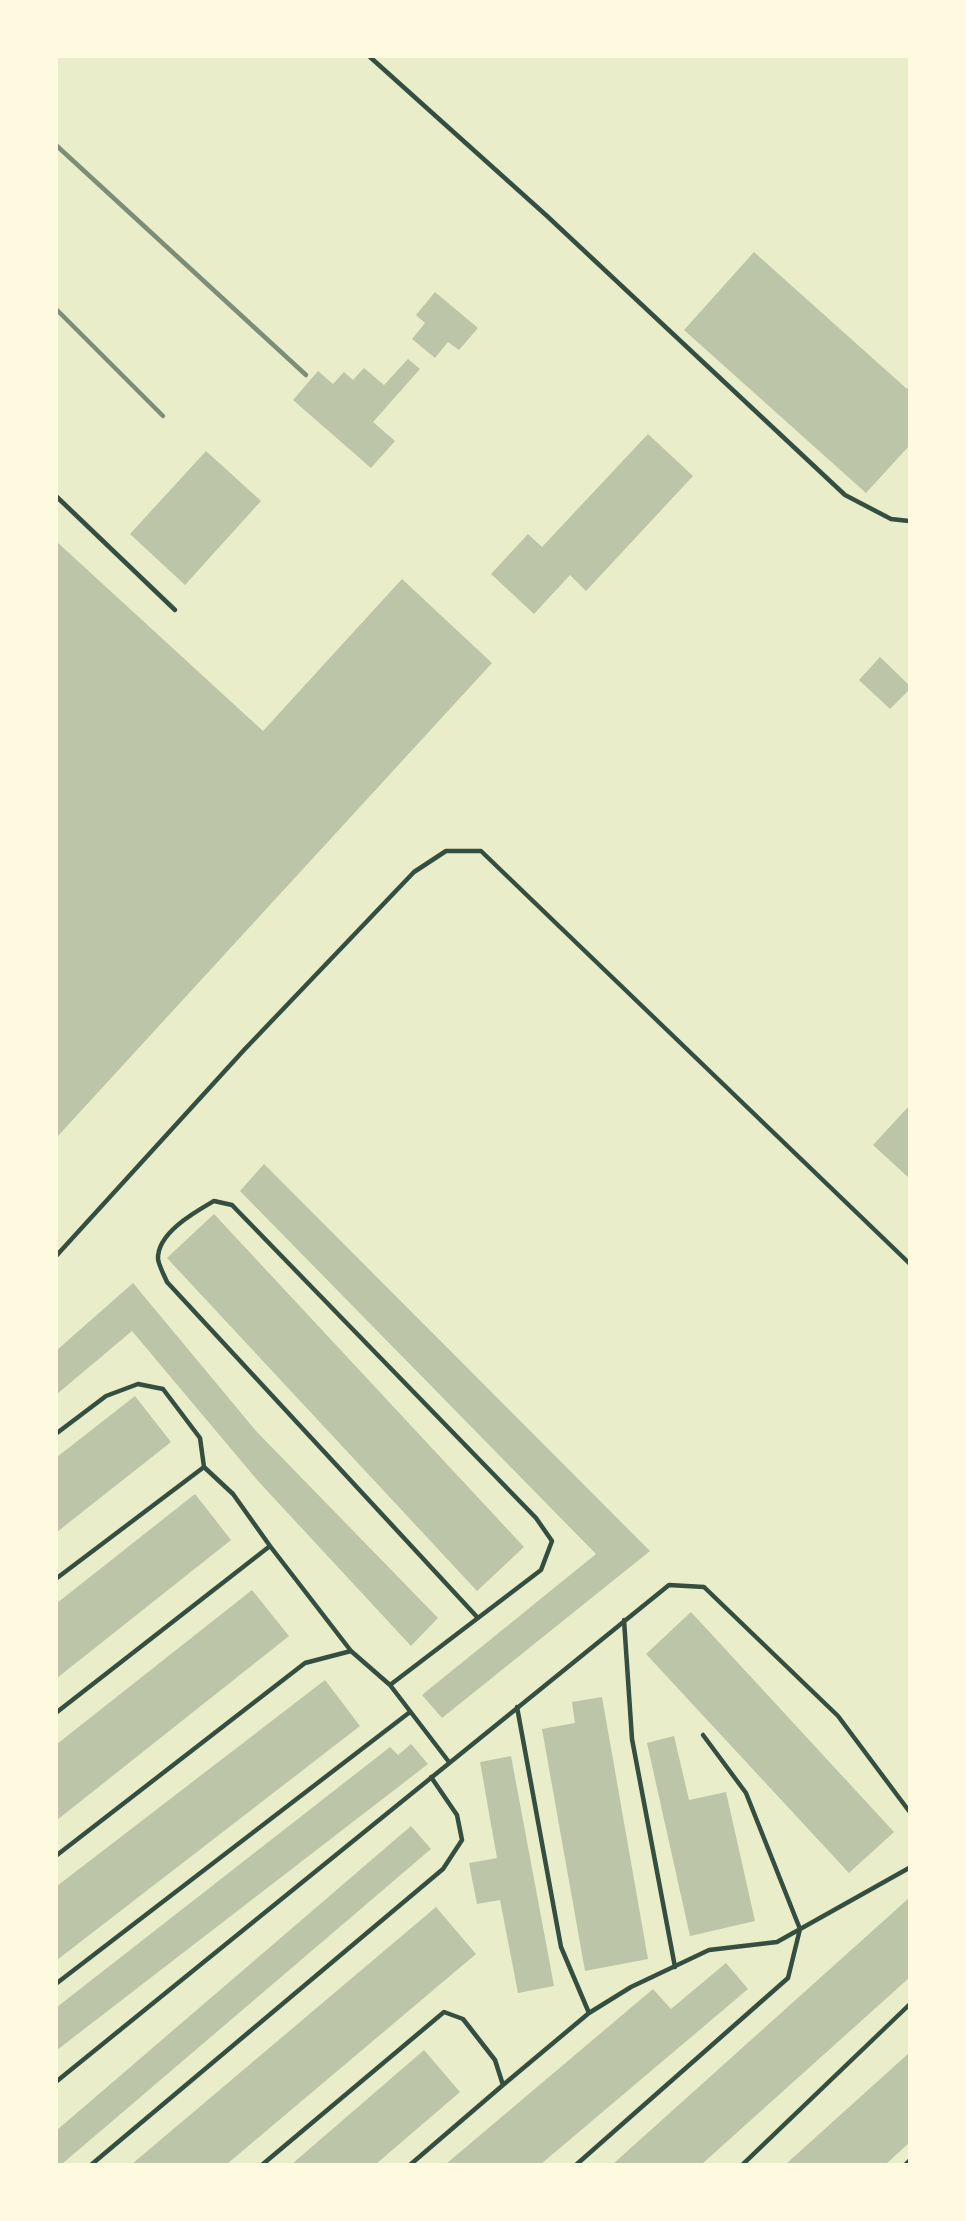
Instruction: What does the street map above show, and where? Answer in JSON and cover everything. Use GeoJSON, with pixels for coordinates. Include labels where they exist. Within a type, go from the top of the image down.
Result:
{"type":"FeatureCollection","features":[{"type":"Feature","properties":{"kind":"lane"},"geometry":{"type":"LineString","coordinates":[[370,57],[548,216],[845,495],[891,519],[909,521]]}},
{"type":"Feature","properties":{"kind":"lane"},"geometry":{"type":"LineString","coordinates":[[57,497],[175,610]]}},
{"type":"Feature","properties":{"kind":"lane"},"geometry":{"type":"LineString","coordinates":[[57,1255],[244,1050],[414,872],[446,851],[481,851],[909,1263]]}},
{"type":"Feature","properties":{"kind":"lane"},"geometry":{"type":"LineString","coordinates":[[390,1685],[478,1618],[541,1570],[552,1541],[536,1518],[232,1205],[214,1201],[190,1215],[165,1238],[158,1258],[167,1282],[478,1618]]}},
{"type":"Feature","properties":{"kind":"lane"},"geometry":{"type":"LineString","coordinates":[[57,1433],[106,1396],[138,1384],[163,1389],[200,1438],[204,1467],[233,1494],[351,1651],[390,1685],[449,1762]]}},
{"type":"Feature","properties":{"kind":"lane"},"geometry":{"type":"LineString","coordinates":[[57,1578],[204,1467]]}},
{"type":"Feature","properties":{"kind":"lane"},"geometry":{"type":"LineString","coordinates":[[57,1712],[270,1546]]}},
{"type":"Feature","properties":{"kind":"lane"},"geometry":{"type":"LineString","coordinates":[[57,2081],[669,1585],[704,1587],[838,1716],[909,1811]]}},
{"type":"Feature","properties":{"kind":"lane"},"geometry":{"type":"LineString","coordinates":[[624,1620],[632,1739],[675,1967]]}},
{"type":"Feature","properties":{"kind":"lane"},"geometry":{"type":"LineString","coordinates":[[57,1855],[305,1663],[351,1651]]}},
{"type":"Feature","properties":{"kind":"lane"},"geometry":{"type":"LineString","coordinates":[[517,1707],[561,1947],[589,2013]]}},
{"type":"Feature","properties":{"kind":"lane"},"geometry":{"type":"LineString","coordinates":[[57,1983],[411,1712]]}},
{"type":"Feature","properties":{"kind":"lane"},"geometry":{"type":"LineString","coordinates":[[577,2164],[788,1978],[800,1929],[746,1793],[703,1735]]}},
{"type":"Feature","properties":{"kind":"lane"},"geometry":{"type":"LineString","coordinates":[[92,2164],[443,1869],[462,1840],[457,1815],[431,1777]]}},
{"type":"Feature","properties":{"kind":"lane"},"geometry":{"type":"LineString","coordinates":[[411,2164],[589,2013],[631,1987],[709,1950],[777,1942],[909,1868]]}},
{"type":"Feature","properties":{"kind":"lane"},"geometry":{"type":"LineString","coordinates":[[742,2164],[909,2005]]}},
{"type":"Feature","properties":{"kind":"lane"},"geometry":{"type":"LineString","coordinates":[[263,2164],[444,2012],[463,2019],[495,2060],[502,2085]]}},
{"type":"Feature","properties":{"kind":"building"},"geometry":{"type":"Polygon","coordinates":[[[754,252],[907,389],[909,386],[909,446],[866,493],[684,330],[754,252]]]}},
{"type":"Feature","properties":{"kind":"building"},"geometry":{"type":"Polygon","coordinates":[[[435,292],[478,328],[459,350],[448,342],[435,358],[412,339],[425,323],[416,315],[435,292]]]}},
{"type":"Feature","properties":{"kind":"building"},"geometry":{"type":"Polygon","coordinates":[[[408,359],[420,369],[373,422],[395,441],[371,468],[293,400],[318,371],[333,384],[344,372],[353,380],[364,368],[384,385],[408,359]]]}},
{"type":"Feature","properties":{"kind":"building"},"geometry":{"type":"Polygon","coordinates":[[[648,434],[693,476],[586,591],[570,575],[534,614],[491,574],[528,534],[542,547],[648,434]]]}},
{"type":"Feature","properties":{"kind":"building"},"geometry":{"type":"Polygon","coordinates":[[[206,451],[261,501],[185,585],[130,534],[206,451]]]}},
{"type":"Feature","properties":{"kind":"building"},"geometry":{"type":"Polygon","coordinates":[[[57,542],[263,731],[402,579],[492,663],[57,1137],[57,542]]]}},
{"type":"Feature","properties":{"kind":"building"},"geometry":{"type":"Polygon","coordinates":[[[880,657],[909,685],[909,690],[890,709],[859,680],[880,657]]]}},
{"type":"Feature","properties":{"kind":"building"},"geometry":{"type":"Polygon","coordinates":[[[909,1106],[909,1178],[873,1145],[909,1106]]]}},
{"type":"Feature","properties":{"kind":"building"},"geometry":{"type":"Polygon","coordinates":[[[264,1164],[650,1551],[442,1718],[422,1695],[596,1554],[240,1191],[264,1164]]]}},
{"type":"Feature","properties":{"kind":"building"},"geometry":{"type":"Polygon","coordinates":[[[214,1214],[524,1547],[477,1591],[167,1258],[214,1214]]]}},
{"type":"Feature","properties":{"kind":"building"},"geometry":{"type":"Polygon","coordinates":[[[133,1283],[256,1431],[438,1618],[411,1646],[258,1481],[132,1331],[57,1394],[57,1350],[133,1283]]]}},
{"type":"Feature","properties":{"kind":"building"},"geometry":{"type":"Polygon","coordinates":[[[135,1396],[171,1442],[57,1532],[57,1457],[135,1396]]]}},
{"type":"Feature","properties":{"kind":"building"},"geometry":{"type":"Polygon","coordinates":[[[195,1494],[231,1540],[57,1678],[57,1603],[195,1494]]]}},
{"type":"Feature","properties":{"kind":"building"},"geometry":{"type":"Polygon","coordinates":[[[252,1590],[289,1636],[57,1820],[57,1744],[252,1590]]]}},
{"type":"Feature","properties":{"kind":"building"},"geometry":{"type":"Polygon","coordinates":[[[691,1612],[894,1832],[849,1873],[646,1654],[691,1612]]]}},
{"type":"Feature","properties":{"kind":"building"},"geometry":{"type":"Polygon","coordinates":[[[325,1680],[360,1726],[57,1960],[57,1886],[325,1680]]]}},
{"type":"Feature","properties":{"kind":"building"},"geometry":{"type":"Polygon","coordinates":[[[602,1697],[648,1959],[585,1971],[542,1729],[575,1723],[572,1702],[602,1697]]]}},
{"type":"Feature","properties":{"kind":"building"},"geometry":{"type":"Polygon","coordinates":[[[674,1736],[689,1800],[726,1792],[755,1921],[690,1936],[647,1743],[674,1736]]]}},
{"type":"Feature","properties":{"kind":"building"},"geometry":{"type":"Polygon","coordinates":[[[411,1744],[428,1764],[57,2050],[57,2007],[390,1747],[398,1755],[411,1744]]]}},
{"type":"Feature","properties":{"kind":"building"},"geometry":{"type":"Polygon","coordinates":[[[511,1756],[554,1986],[518,1993],[500,1900],[477,1904],[469,1863],[497,1858],[480,1762],[511,1756]]]}},
{"type":"Feature","properties":{"kind":"building"},"geometry":{"type":"Polygon","coordinates":[[[411,1826],[431,1849],[62,2164],[57,2164],[57,2130],[411,1826]]]}},
{"type":"Feature","properties":{"kind":"building"},"geometry":{"type":"Polygon","coordinates":[[[909,1898],[909,1978],[702,2164],[613,2164],[909,1898]]]}},
{"type":"Feature","properties":{"kind":"building"},"geometry":{"type":"Polygon","coordinates":[[[436,1907],[476,1954],[227,2164],[132,2164],[436,1907]]]}},
{"type":"Feature","properties":{"kind":"building"},"geometry":{"type":"Polygon","coordinates":[[[726,1963],[748,1989],[541,2164],[446,2164],[653,1989],[671,2009],[726,1963]]]}},
{"type":"Feature","properties":{"kind":"building"},"geometry":{"type":"Polygon","coordinates":[[[424,2050],[460,2092],[376,2164],[292,2164],[424,2050]]]}},
{"type":"Feature","properties":{"kind":"building"},"geometry":{"type":"Polygon","coordinates":[[[909,2053],[909,2143],[886,2164],[786,2164],[909,2053]]]}},
{"type":"Feature","properties":{"kind":"railway"},"geometry":{"type":"LineString","coordinates":[[57,146],[306,375]]}},
{"type":"Feature","properties":{"kind":"railway"},"geometry":{"type":"LineString","coordinates":[[57,310],[163,416]]}}]}
